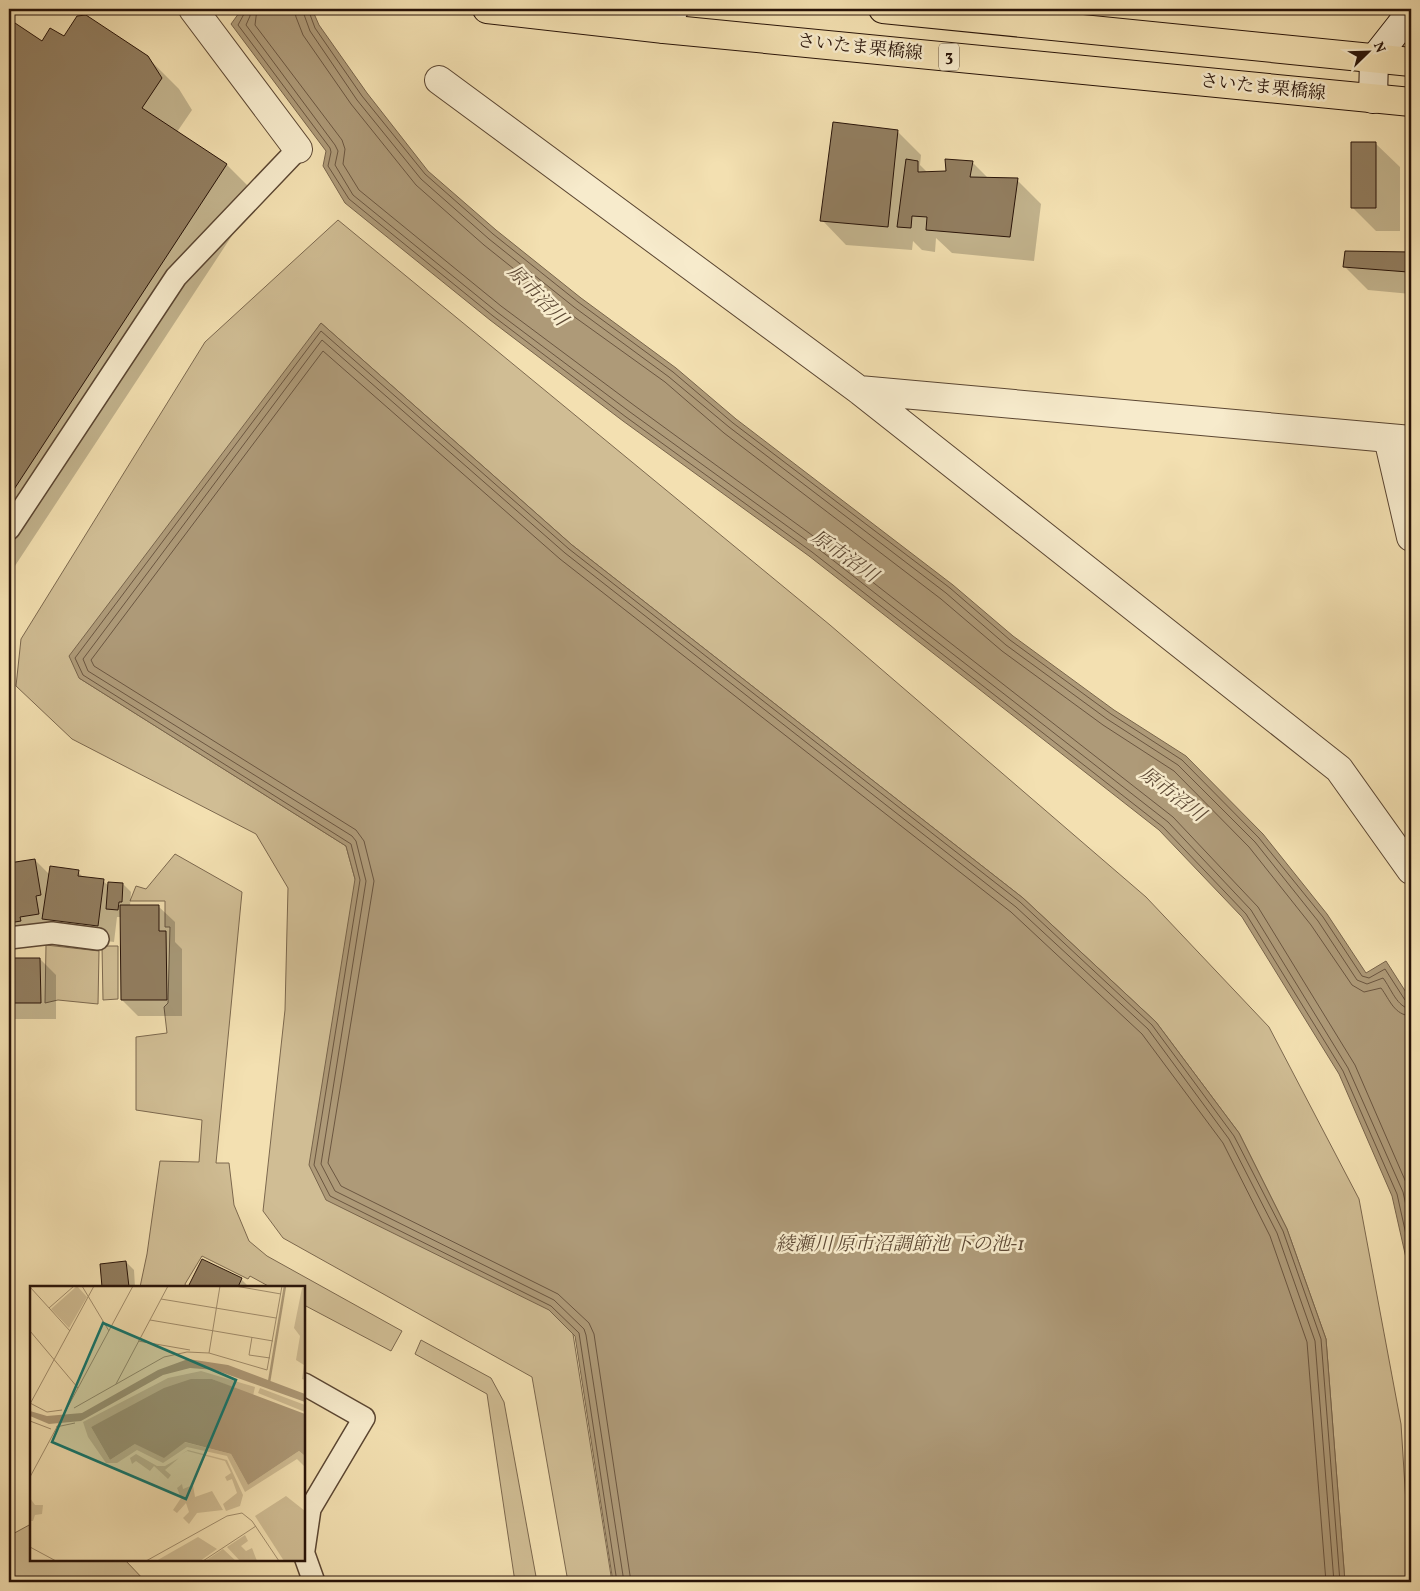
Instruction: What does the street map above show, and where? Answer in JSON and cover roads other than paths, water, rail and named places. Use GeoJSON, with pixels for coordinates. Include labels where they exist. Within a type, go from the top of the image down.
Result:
{"type":"FeatureCollection","features":[{"type":"Feature","properties":{"kind":"main road","name":"さいたま栗橋線"},"geometry":{"type":"LineString","coordinates":[[487,9],[669,19],[1411,102]]}},
{"type":"Feature","properties":{"kind":"main road"},"geometry":{"type":"LineString","coordinates":[[883,9],[1411,62]]}},
{"type":"Feature","properties":{"kind":"street"},"geometry":{"type":"LineString","coordinates":[[193,9],[298,149]]}},
{"type":"Feature","properties":{"kind":"street"},"geometry":{"type":"LineString","coordinates":[[1373,99],[1374,59],[1411,12]]}},
{"type":"Feature","properties":{"kind":"street"},"geometry":{"type":"LineString","coordinates":[[439,80],[859,390],[1338,769],[1411,870]]}},
{"type":"Feature","properties":{"kind":"street"},"geometry":{"type":"LineString","coordinates":[[859,390],[1400,439],[1411,537]]}},
{"type":"Feature","properties":{"kind":"lane"},"geometry":{"type":"LineString","coordinates":[[9,529],[176,277],[298,149]]}},
{"type":"Feature","properties":{"kind":"lane"},"geometry":{"type":"LineString","coordinates":[[9,938],[52,933],[98,939]]}},
{"type":"Feature","properties":{"kind":"lane"},"geometry":{"type":"LineString","coordinates":[[305,1385],[364,1418],[310,1509],[305,1543]]}},
{"type":"Feature","properties":{"kind":"lane"},"geometry":{"type":"LineString","coordinates":[[305,1557],[314,1582]]}},
{"type":"Feature","properties":{"kind":"water","name":"原市沼川"},"geometry":{"type":"Polygon","coordinates":[[[237,9],[312,9],[319,25],[367,93],[428,171],[496,230],[581,298],[676,368],[736,419],[953,585],[1013,636],[1114,710],[1186,756],[1263,834],[1327,914],[1366,973],[1386,961],[1411,1000],[1411,1280],[1392,1196],[1339,1074],[1242,917],[1159,830],[809,556],[623,421],[490,320],[345,203],[323,166],[326,151],[231,24],[239,13],[237,9]]]}},
{"type":"Feature","properties":{"kind":"water","name":"綾瀬川 原市沼調節池 下の池-1"},"geometry":{"type":"Polygon","coordinates":[[[321,323],[572,545],[1023,898],[1156,1022],[1239,1133],[1287,1229],[1326,1339],[1345,1582],[613,1582],[575,1336],[549,1310],[326,1200],[309,1165],[355,879],[346,846],[79,678],[69,656],[321,323]]]}}]}
